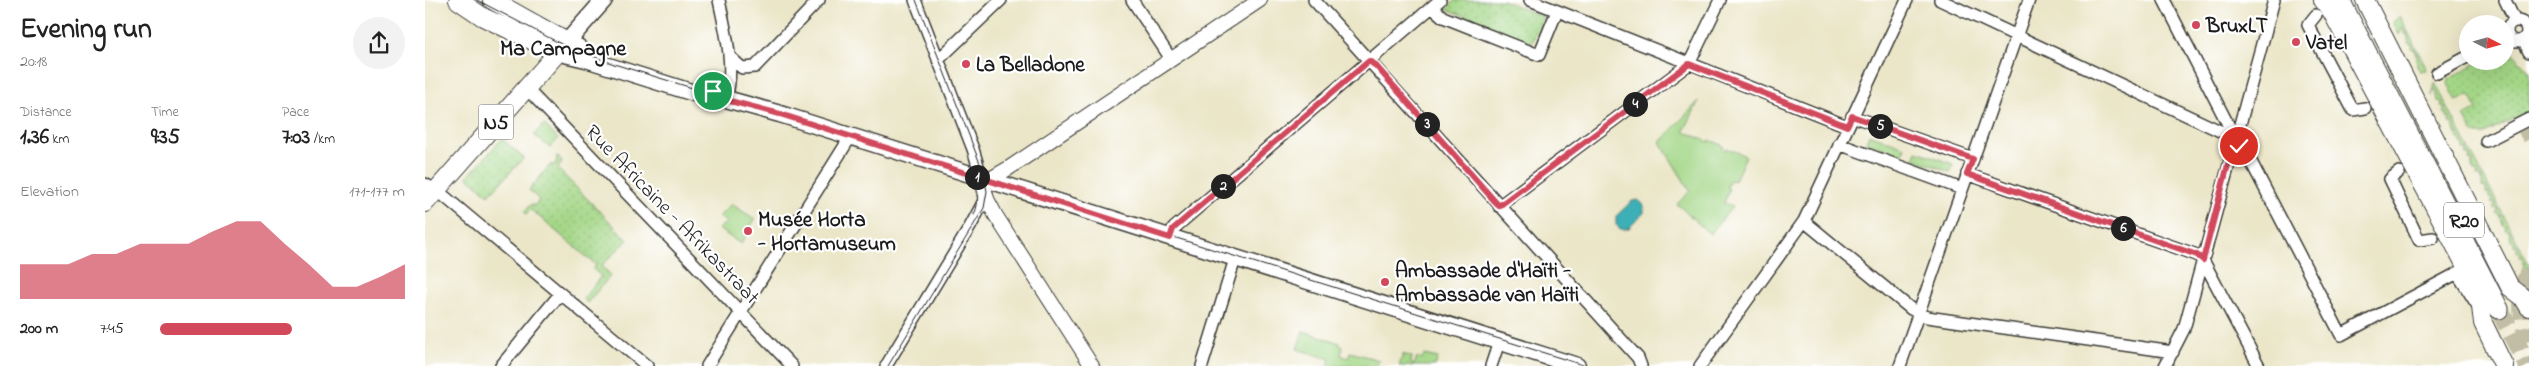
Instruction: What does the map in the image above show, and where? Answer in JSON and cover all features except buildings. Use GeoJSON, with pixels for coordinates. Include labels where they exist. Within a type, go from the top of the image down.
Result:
{"type":"FeatureCollection","features":[{"type":"Feature","properties":{"kind":"highway","name":"R20"},"geometry":{"type":"LineString","coordinates":[[2340,0],[2416,138]]}},
{"type":"Feature","properties":{"kind":"highway","name":"R20"},"geometry":{"type":"LineString","coordinates":[[2350,0],[2496,307]]}},
{"type":"Feature","properties":{"kind":"main road"},"geometry":{"type":"LineString","coordinates":[[459,0],[483,17],[561,47],[589,52],[713,91],[726,100],[1577,366]]}},
{"type":"Feature","properties":{"kind":"main road"},"geometry":{"type":"LineString","coordinates":[[493,0],[561,47]]}},
{"type":"Feature","properties":{"kind":"main road","name":"N5"},"geometry":{"type":"LineString","coordinates":[[429,193],[604,0]]}},
{"type":"Feature","properties":{"kind":"main road"},"geometry":{"type":"LineString","coordinates":[[2365,0],[2408,89],[2510,286],[2523,297],[2529,306]]}},
{"type":"Feature","properties":{"kind":"main road"},"geometry":{"type":"LineString","coordinates":[[2320,8],[2332,12],[2373,105],[2423,184],[2457,273],[2496,307],[2483,323],[2504,366]]}},
{"type":"Feature","properties":{"kind":"main road"},"geometry":{"type":"LineString","coordinates":[[2408,89],[2423,184]]}},
{"type":"Feature","properties":{"kind":"main road"},"geometry":{"type":"LineString","coordinates":[[2373,105],[2416,138],[2450,171]]}},
{"type":"Feature","properties":{"kind":"street"},"geometry":{"type":"LineString","coordinates":[[719,0],[731,58],[731,79],[726,100]]}},
{"type":"Feature","properties":{"kind":"street"},"geometry":{"type":"LineString","coordinates":[[731,58],[742,68],[755,67],[819,0]]}},
{"type":"Feature","properties":{"kind":"street"},"geometry":{"type":"LineString","coordinates":[[915,0],[973,149],[986,197],[1092,366]]}},
{"type":"Feature","properties":{"kind":"street"},"geometry":{"type":"LineString","coordinates":[[938,60],[1001,0]]}},
{"type":"Feature","properties":{"kind":"street"},"geometry":{"type":"LineString","coordinates":[[1132,0],[1171,59]]}},
{"type":"Feature","properties":{"kind":"street"},"geometry":{"type":"LineString","coordinates":[[982,179],[992,178],[1009,168],[1260,0]]}},
{"type":"Feature","properties":{"kind":"street"},"geometry":{"type":"LineString","coordinates":[[1314,0],[1369,61],[1376,66],[1499,206],[1638,358],[1641,366]]}},
{"type":"Feature","properties":{"kind":"street"},"geometry":{"type":"LineString","coordinates":[[1530,0],[1689,64],[1850,121],[1973,159]]}},
{"type":"Feature","properties":{"kind":"street"},"geometry":{"type":"LineString","coordinates":[[1499,206],[1689,64],[1720,0]]}},
{"type":"Feature","properties":{"kind":"street"},"geometry":{"type":"LineString","coordinates":[[1700,366],[1804,221],[1907,0]]}},
{"type":"Feature","properties":{"kind":"street"},"geometry":{"type":"LineString","coordinates":[[1940,0],[2235,138]]}},
{"type":"Feature","properties":{"kind":"street"},"geometry":{"type":"LineString","coordinates":[[1900,366],[2029,0]]}},
{"type":"Feature","properties":{"kind":"street"},"geometry":{"type":"LineString","coordinates":[[2164,0],[2235,138],[2247,154],[2341,335],[2436,286],[2457,273]]}},
{"type":"Feature","properties":{"kind":"street"},"geometry":{"type":"LineString","coordinates":[[2505,0],[2523,21],[2527,33],[2523,39],[2514,40]]}},
{"type":"Feature","properties":{"kind":"street"},"geometry":{"type":"LineString","coordinates":[[1170,238],[1173,229],[1436,3],[1443,17],[1539,55],[1557,11]]}},
{"type":"Feature","properties":{"kind":"street"},"geometry":{"type":"LineString","coordinates":[[2165,366],[2183,329],[2273,5]]}},
{"type":"Feature","properties":{"kind":"street"},"geometry":{"type":"LineString","coordinates":[[2320,8],[2308,25],[2353,110],[2373,105]]}},
{"type":"Feature","properties":{"kind":"street"},"geometry":{"type":"LineString","coordinates":[[2523,39],[2529,52]]}},
{"type":"Feature","properties":{"kind":"street"},"geometry":{"type":"LineString","coordinates":[[2437,73],[2459,61]]}},
{"type":"Feature","properties":{"kind":"street","name":"Rue Africaine - Afrikastraat"},"geometry":{"type":"LineString","coordinates":[[526,88],[791,366]]}},
{"type":"Feature","properties":{"kind":"street"},"geometry":{"type":"LineString","coordinates":[[2487,141],[2524,124]]}},
{"type":"Feature","properties":{"kind":"street"},"geometry":{"type":"LineString","coordinates":[[707,366],[849,139]]}},
{"type":"Feature","properties":{"kind":"street"},"geometry":{"type":"LineString","coordinates":[[1839,144],[1962,189]]}},
{"type":"Feature","properties":{"kind":"street"},"geometry":{"type":"LineString","coordinates":[[2399,172],[2390,179],[2419,240],[2433,238]]}},
{"type":"Feature","properties":{"kind":"street"},"geometry":{"type":"LineString","coordinates":[[1967,174],[2197,255],[2203,260],[2259,366]]}},
{"type":"Feature","properties":{"kind":"street"},"geometry":{"type":"LineString","coordinates":[[429,193],[560,294],[647,366]]}},
{"type":"Feature","properties":{"kind":"street"},"geometry":{"type":"LineString","coordinates":[[885,366],[971,227],[986,197]]}},
{"type":"Feature","properties":{"kind":"street"},"geometry":{"type":"LineString","coordinates":[[1804,221],[1919,314],[1927,317],[2173,352]]}},
{"type":"Feature","properties":{"kind":"street"},"geometry":{"type":"LineString","coordinates":[[1201,366],[1235,259]]}},
{"type":"Feature","properties":{"kind":"street"},"geometry":{"type":"LineString","coordinates":[[501,366],[560,294]]}},
{"type":"Feature","properties":{"kind":"street"},"geometry":{"type":"LineString","coordinates":[[1491,366],[1499,342]]}},
{"type":"Feature","properties":{"kind":"green space"},"geometry":{"type":"Polygon","coordinates":[[[1455,0],[1503,0],[1543,17],[1532,43],[1447,9],[1455,0]]]}},
{"type":"Feature","properties":{"kind":"green space"},"geometry":{"type":"Polygon","coordinates":[[[2400,16],[2427,70],[2420,71],[2417,66],[2417,54],[2415,54],[2415,49],[2412,49],[2412,44],[2409,44],[2407,34],[2404,34],[2404,29],[2402,29],[2399,35],[2393,22],[2400,16]]]}},
{"type":"Feature","properties":{"kind":"green space"},"geometry":{"type":"Polygon","coordinates":[[[2514,54],[2529,71],[2529,111],[2483,135],[2477,135],[2472,131],[2464,116],[2477,109],[2470,95],[2457,101],[2448,84],[2449,79],[2464,70],[2514,70],[2514,54]]]}},
{"type":"Feature","properties":{"kind":"green space"},"geometry":{"type":"Polygon","coordinates":[[[2435,83],[2529,265],[2529,285],[2528,269],[2525,268],[2525,263],[2522,263],[2523,258],[2519,257],[2520,253],[2517,252],[2514,242],[2511,241],[2509,231],[2505,230],[2506,226],[2503,225],[2500,215],[2497,214],[2498,209],[2494,209],[2495,204],[2491,203],[2492,199],[2489,198],[2489,193],[2486,193],[2486,188],[2483,187],[2481,177],[2477,176],[2478,172],[2474,171],[2472,161],[2469,160],[2470,156],[2466,155],[2467,150],[2463,150],[2464,145],[2461,144],[2461,139],[2458,139],[2458,134],[2455,133],[2453,123],[2449,123],[2450,118],[2444,112],[2445,107],[2441,106],[2442,102],[2438,101],[2436,91],[2433,91],[2435,83]]]}},
{"type":"Feature","properties":{"kind":"green space"},"geometry":{"type":"Polygon","coordinates":[[[1699,101],[1684,131],[1709,142],[1710,140],[1724,146],[1723,149],[1726,150],[1727,148],[1746,156],[1735,180],[1730,181],[1727,186],[1729,190],[1724,203],[1732,207],[1710,234],[1677,204],[1690,191],[1660,142],[1699,101]]]}},
{"type":"Feature","properties":{"kind":"green space"},"geometry":{"type":"Polygon","coordinates":[[[544,124],[558,139],[550,148],[534,135],[544,124]]]}},
{"type":"Feature","properties":{"kind":"green space"},"geometry":{"type":"Polygon","coordinates":[[[1869,134],[1905,147],[1902,155],[1866,142],[1869,134]]]}},
{"type":"Feature","properties":{"kind":"green space"},"geometry":{"type":"Polygon","coordinates":[[[502,139],[524,158],[489,195],[467,177],[502,139]]]}},
{"type":"Feature","properties":{"kind":"green space"},"geometry":{"type":"Polygon","coordinates":[[[1917,151],[1953,164],[1950,172],[1914,159],[1917,151]]]}},
{"type":"Feature","properties":{"kind":"green space"},"geometry":{"type":"Polygon","coordinates":[[[557,156],[562,162],[558,169],[628,240],[601,266],[611,275],[587,303],[583,299],[601,276],[593,269],[596,265],[531,210],[527,214],[524,212],[531,204],[534,206],[539,200],[529,190],[550,165],[556,164],[557,156]]]}},
{"type":"Feature","properties":{"kind":"green space"},"geometry":{"type":"Polygon","coordinates":[[[731,204],[755,219],[741,244],[718,229],[727,222],[719,217],[731,204]]]}},
{"type":"Feature","properties":{"kind":"green space"},"geometry":{"type":"Polygon","coordinates":[[[1303,331],[1340,343],[1339,345],[1343,347],[1341,355],[1348,358],[1350,352],[1379,360],[1377,366],[1328,366],[1330,359],[1297,349],[1303,331]]]}},
{"type":"Feature","properties":{"kind":"green space"},"geometry":{"type":"Polygon","coordinates":[[[1403,354],[1412,357],[1411,363],[1414,365],[1417,358],[1422,359],[1424,355],[1438,358],[1435,366],[1399,366],[1403,354]]]}},
{"type":"Feature","properties":{"kind":"water"},"geometry":{"type":"Polygon","coordinates":[[[1637,200],[1644,205],[1644,213],[1628,229],[1620,229],[1616,225],[1616,216],[1632,201],[1637,200]]]}},
{"type":"Feature","properties":{"kind":"tunnel"},"geometry":{"type":"LineString","coordinates":[[2523,130],[2529,141]]}},
{"type":"Feature","properties":{"kind":"tunnel"},"geometry":{"type":"LineString","coordinates":[[2529,272],[2523,297],[2524,324],[2529,341]]}},
{"type":"Feature","properties":{"kind":"tunnel"},"geometry":{"type":"LineString","coordinates":[[2499,309],[2528,366]]}},
{"type":"Feature","properties":{"kind":"tram line"},"geometry":{"type":"LineString","coordinates":[[477,0],[563,45],[614,64],[712,94],[781,112],[978,176],[1586,366]]}},
{"type":"Feature","properties":{"kind":"tram line"},"geometry":{"type":"LineString","coordinates":[[888,366],[984,208],[987,191],[981,166],[916,0]]}},
{"type":"Feature","properties":{"kind":"tram line"},"geometry":{"type":"LineString","coordinates":[[959,174],[970,182],[976,191],[977,202],[974,215]]}},
{"type":"Feature","properties":{"kind":"place","name":"BruxLT"},"geometry":{"type":"Point","coordinates":[2196,25]}},
{"type":"Feature","properties":{"kind":"place","name":"Vatel"},"geometry":{"type":"Point","coordinates":[2296,42]}},
{"type":"Feature","properties":{"kind":"place","name":"La Belladone"},"geometry":{"type":"Point","coordinates":[966,64]}},
{"type":"Feature","properties":{"kind":"place","name":"Musée Horta - Hortamuseum"},"geometry":{"type":"Point","coordinates":[748,231]}},
{"type":"Feature","properties":{"kind":"place","name":"Ambassade d'Haïti - Ambassade van Haïti"},"geometry":{"type":"Point","coordinates":[1385,282]}},
{"type":"Feature","properties":{"kind":"district","name":"Ma Campagne"},"geometry":{"type":"Point","coordinates":[563,47]}},
{"type":"Feature","properties":{"kind":"route"},"geometry":{"type":"LineString","coordinates":[[713,91],[726,100],[780,114],[1170,238],[1173,229],[1369,61],[1376,66],[1499,206],[1689,64],[1847,126],[1852,116],[1973,159],[1967,174],[2197,255],[2203,260],[2235,138],[2239,146]]}}]}
